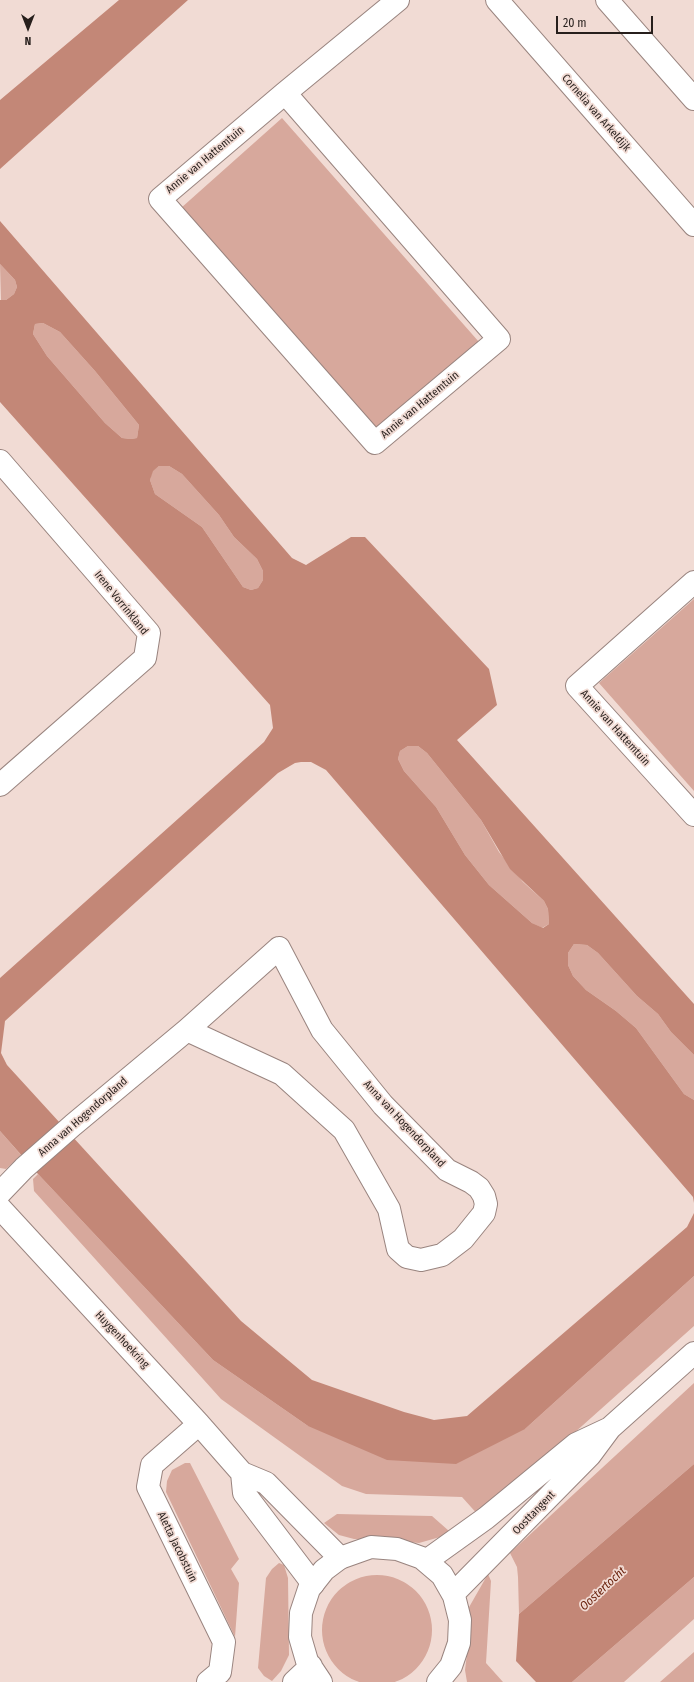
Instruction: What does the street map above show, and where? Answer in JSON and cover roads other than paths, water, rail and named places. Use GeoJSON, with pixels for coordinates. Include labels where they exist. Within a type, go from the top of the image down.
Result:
{"type":"FeatureCollection","features":[{"type":"Feature","properties":{"kind":"street","name":"Annie van Hattemtuin"},"geometry":{"type":"LineString","coordinates":[[285,92],[498,339],[375,443],[160,198],[285,92],[398,0]]}},
{"type":"Feature","properties":{"kind":"street","name":"Cornelia van Arkeldijk"},"geometry":{"type":"LineString","coordinates":[[497,0],[694,225]]}},
{"type":"Feature","properties":{"kind":"street"},"geometry":{"type":"LineString","coordinates":[[607,0],[694,99]]}},
{"type":"Feature","properties":{"kind":"street","name":"Irene Vorrinkland"},"geometry":{"type":"LineString","coordinates":[[0,461],[149,634],[145,658],[0,785]]}},
{"type":"Feature","properties":{"kind":"street","name":"Annie van Hattemtuin"},"geometry":{"type":"LineString","coordinates":[[694,582],[577,686],[694,816]]}},
{"type":"Feature","properties":{"kind":"street","name":"Anna van Hogendorpland"},"geometry":{"type":"LineString","coordinates":[[0,1193],[24,1168],[187,1030],[278,948],[322,1030],[383,1105],[447,1170],[479,1188],[486,1204],[484,1213],[464,1238],[442,1255],[421,1260],[407,1257],[398,1249],[389,1209],[344,1130],[282,1074],[187,1030]]}},
{"type":"Feature","properties":{"kind":"street","name":"Huygenhoekring"},"geometry":{"type":"LineString","coordinates":[[0,1208],[199,1424],[242,1473],[266,1483],[340,1558]]}},
{"type":"Feature","properties":{"kind":"street","name":"Oosttangent"},"geometry":{"type":"LineString","coordinates":[[453,1594],[590,1455],[610,1428],[694,1353]]}},
{"type":"Feature","properties":{"kind":"street","name":"Aletta Jacobstuin"},"geometry":{"type":"LineString","coordinates":[[199,1424],[152,1465],[148,1487],[224,1642],[220,1672],[208,1682]]}},
{"type":"Feature","properties":{"kind":"street","name":"Oosttangent"},"geometry":{"type":"LineString","coordinates":[[426,1562],[486,1518],[576,1444],[610,1428]]}},
{"type":"Feature","properties":{"kind":"street"},"geometry":{"type":"LineString","coordinates":[[242,1473],[244,1493],[313,1584]]}},
{"type":"Feature","properties":{"kind":"street"},"geometry":{"type":"LineString","coordinates":[[294,1682],[316,1674],[307,1660],[300,1637],[301,1613],[309,1589],[324,1570],[340,1558],[371,1547],[397,1549],[426,1562],[442,1576],[453,1594],[460,1620],[459,1643],[451,1666],[444,1680]]}},
{"type":"Feature","properties":{"kind":"water"},"geometry":{"type":"Polygon","coordinates":[[[119,0],[188,0],[0,169],[0,100],[119,0]]]}},
{"type":"Feature","properties":{"kind":"water"},"geometry":{"type":"Polygon","coordinates":[[[0,221],[292,558],[306,565],[351,537],[365,537],[489,669],[497,705],[457,740],[694,1004],[694,1055],[671,1032],[658,1014],[637,996],[598,953],[587,945],[574,944],[568,953],[568,965],[573,976],[586,990],[616,1011],[636,1028],[684,1094],[694,1100],[694,1203],[693,1197],[326,770],[311,762],[301,762],[295,763],[278,773],[5,1021],[1,1053],[7,1065],[241,1321],[312,1380],[404,1412],[434,1420],[467,1416],[687,1227],[694,1213],[694,1276],[525,1429],[456,1464],[387,1460],[308,1426],[213,1360],[38,1174],[0,1131],[0,978],[264,742],[273,728],[270,705],[0,402],[0,300],[6,300],[14,294],[17,287],[15,280],[0,264],[0,221]],[[43,323],[35,324],[33,334],[47,356],[105,423],[122,438],[137,438],[139,425],[95,371],[60,332],[43,323]],[[159,466],[153,471],[150,480],[155,494],[202,527],[243,587],[251,590],[258,588],[263,580],[263,571],[257,559],[234,537],[219,515],[182,474],[169,466],[159,466]],[[408,746],[400,751],[398,759],[404,771],[436,807],[465,855],[489,885],[532,923],[543,928],[549,924],[548,909],[544,901],[510,869],[481,820],[427,753],[418,746],[408,746]]]}},
{"type":"Feature","properties":{"kind":"water","name":"Oostertocht"},"geometry":{"type":"Polygon","coordinates":[[[694,1464],[694,1577],[572,1682],[536,1682],[516,1661],[519,1614],[694,1464]]]}}]}
